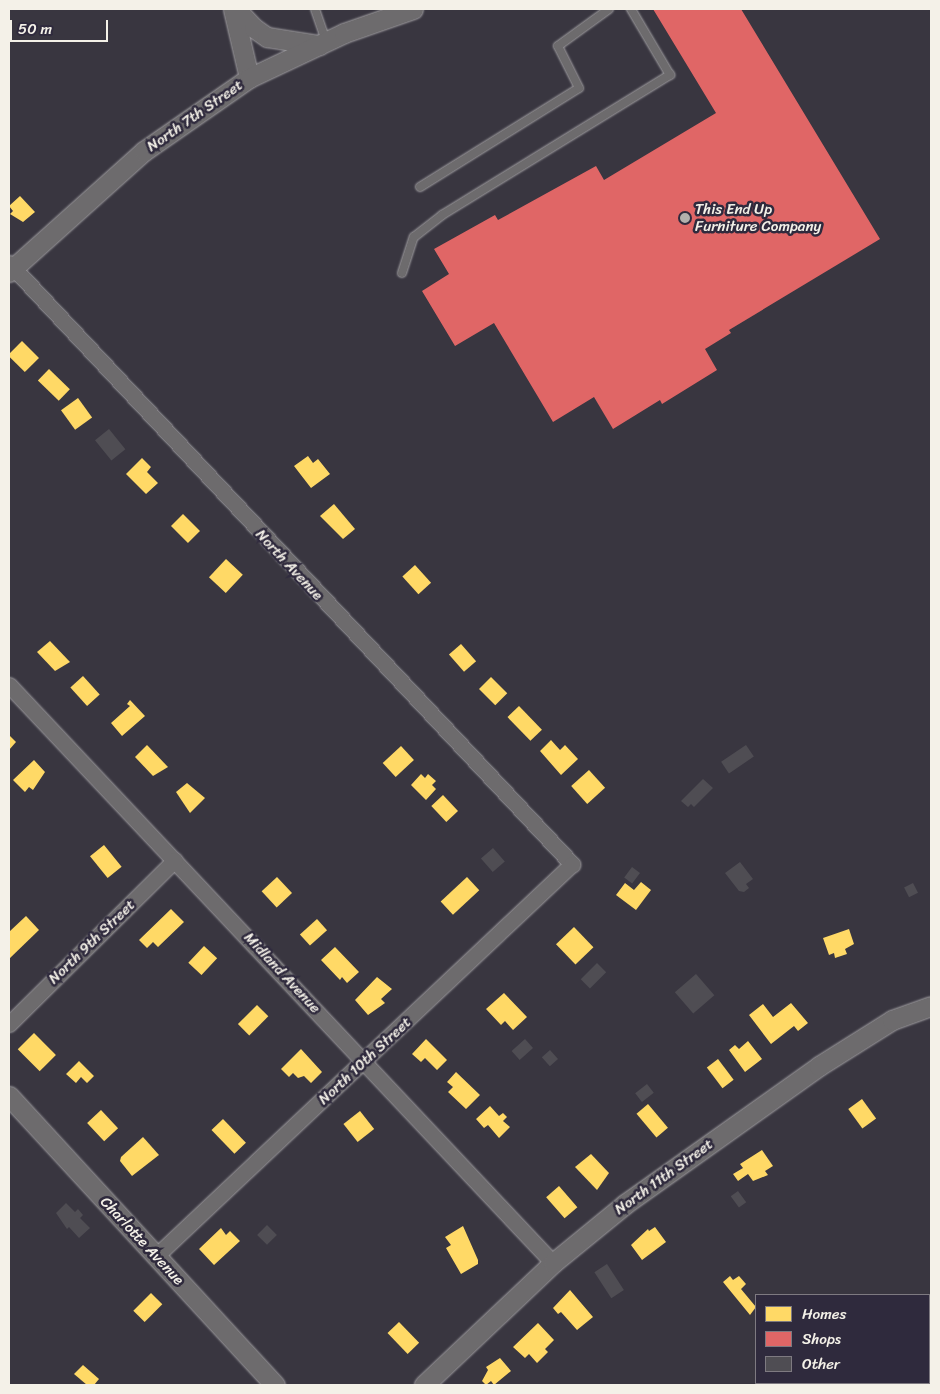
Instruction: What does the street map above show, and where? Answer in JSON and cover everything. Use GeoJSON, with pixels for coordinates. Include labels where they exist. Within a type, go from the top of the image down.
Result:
{"type":"FeatureCollection","features":[{"type":"Feature","properties":{"kind":"street"},"geometry":{"type":"LineString","coordinates":[[235,9],[254,28],[267,37],[322,43]]}},
{"type":"Feature","properties":{"kind":"street"},"geometry":{"type":"LineString","coordinates":[[235,9],[249,78]]}},
{"type":"Feature","properties":{"kind":"street","name":"North 7th Street"},"geometry":{"type":"LineString","coordinates":[[10,268],[144,151],[249,78],[379,14],[413,9]]}},
{"type":"Feature","properties":{"kind":"street","name":"North Avenue"},"geometry":{"type":"LineString","coordinates":[[10,268],[572,864]]}},
{"type":"Feature","properties":{"kind":"street","name":"Midland Avenue"},"geometry":{"type":"LineString","coordinates":[[9,685],[176,860],[553,1263]]}},
{"type":"Feature","properties":{"kind":"street","name":"North 9th Street"},"geometry":{"type":"LineString","coordinates":[[9,1024],[176,860]]}},
{"type":"Feature","properties":{"kind":"street","name":"North 10th Street"},"geometry":{"type":"LineString","coordinates":[[156,1256],[365,1062],[572,864]]}},
{"type":"Feature","properties":{"kind":"street","name":"North 11th Street"},"geometry":{"type":"LineString","coordinates":[[424,1385],[553,1263],[625,1204],[819,1066],[892,1020],[931,1006]]}},
{"type":"Feature","properties":{"kind":"street","name":"Charlotte Avenue"},"geometry":{"type":"LineString","coordinates":[[9,1096],[276,1385]]}},
{"type":"Feature","properties":{"kind":"lane"},"geometry":{"type":"LineString","coordinates":[[315,9],[322,43]]}},
{"type":"Feature","properties":{"kind":"lane"},"geometry":{"type":"LineString","coordinates":[[420,187],[579,88],[558,46],[609,9]]}},
{"type":"Feature","properties":{"kind":"lane"},"geometry":{"type":"LineString","coordinates":[[402,273],[414,237],[442,215],[670,75],[632,9]]}},
{"type":"Feature","properties":{"kind":"building: Homes"},"geometry":{"type":"Polygon","coordinates":[[[20,196],[35,212],[23,222],[10,214],[13,211],[9,206],[20,196]]]}},
{"type":"Feature","properties":{"kind":"building: Homes"},"geometry":{"type":"Polygon","coordinates":[[[22,341],[39,358],[25,372],[9,356],[22,341]]]}},
{"type":"Feature","properties":{"kind":"building: Homes"},"geometry":{"type":"Polygon","coordinates":[[[49,369],[70,389],[59,401],[38,381],[49,369]]]}},
{"type":"Feature","properties":{"kind":"building: Homes"},"geometry":{"type":"Polygon","coordinates":[[[78,398],[92,417],[75,430],[61,410],[78,398]]]}},
{"type":"Feature","properties":{"kind":"building: Homes"},"geometry":{"type":"Polygon","coordinates":[[[308,456],[313,463],[318,459],[330,474],[311,488],[294,466],[308,456]]]}},
{"type":"Feature","properties":{"kind":"building: Homes"},"geometry":{"type":"Polygon","coordinates":[[[142,458],[151,467],[147,472],[158,483],[146,494],[126,474],[142,458]]]}},
{"type":"Feature","properties":{"kind":"building: Homes"},"geometry":{"type":"Polygon","coordinates":[[[334,504],[355,529],[343,539],[320,516],[334,504]]]}},
{"type":"Feature","properties":{"kind":"building: Homes"},"geometry":{"type":"Polygon","coordinates":[[[183,514],[200,531],[188,543],[171,526],[183,514]]]}},
{"type":"Feature","properties":{"kind":"building: Homes"},"geometry":{"type":"Polygon","coordinates":[[[226,559],[243,575],[226,593],[209,577],[226,559]]]}},
{"type":"Feature","properties":{"kind":"building: Homes"},"geometry":{"type":"Polygon","coordinates":[[[415,565],[431,583],[418,594],[402,576],[415,565]]]}},
{"type":"Feature","properties":{"kind":"building: Homes"},"geometry":{"type":"Polygon","coordinates":[[[50,641],[70,662],[55,671],[37,652],[50,641]]]}},
{"type":"Feature","properties":{"kind":"building: Homes"},"geometry":{"type":"Polygon","coordinates":[[[461,644],[476,661],[464,672],[449,654],[461,644]]]}},
{"type":"Feature","properties":{"kind":"building: Homes"},"geometry":{"type":"Polygon","coordinates":[[[83,676],[100,695],[87,706],[70,687],[83,676]]]}},
{"type":"Feature","properties":{"kind":"building: Homes"},"geometry":{"type":"Polygon","coordinates":[[[491,677],[507,693],[495,705],[479,689],[491,677]]]}},
{"type":"Feature","properties":{"kind":"building: Homes"},"geometry":{"type":"Polygon","coordinates":[[[130,700],[145,716],[122,736],[111,723],[130,706],[127,704],[130,700]]]}},
{"type":"Feature","properties":{"kind":"building: Homes"},"geometry":{"type":"Polygon","coordinates":[[[519,706],[542,730],[530,741],[507,717],[519,706]]]}},
{"type":"Feature","properties":{"kind":"building: Homes"},"geometry":{"type":"Polygon","coordinates":[[[9,735],[16,742],[9,750],[9,735]]]}},
{"type":"Feature","properties":{"kind":"building: Homes"},"geometry":{"type":"Polygon","coordinates":[[[551,740],[560,750],[565,745],[578,759],[561,775],[540,751],[551,740]]]}},
{"type":"Feature","properties":{"kind":"building: Homes"},"geometry":{"type":"Polygon","coordinates":[[[147,745],[168,767],[153,776],[135,757],[147,745]]]}},
{"type":"Feature","properties":{"kind":"building: Homes"},"geometry":{"type":"Polygon","coordinates":[[[401,746],[414,760],[396,777],[383,763],[401,746]]]}},
{"type":"Feature","properties":{"kind":"building: Homes"},"geometry":{"type":"Polygon","coordinates":[[[34,760],[45,772],[33,790],[29,787],[25,792],[13,780],[34,760]]]}},
{"type":"Feature","properties":{"kind":"building: Homes"},"geometry":{"type":"Polygon","coordinates":[[[589,770],[605,788],[587,804],[571,786],[589,770]]]}},
{"type":"Feature","properties":{"kind":"building: Homes"},"geometry":{"type":"Polygon","coordinates":[[[421,774],[425,778],[428,774],[436,781],[432,785],[436,789],[426,800],[411,785],[421,774]]]}},
{"type":"Feature","properties":{"kind":"building: Homes"},"geometry":{"type":"Polygon","coordinates":[[[187,783],[205,798],[190,813],[176,792],[187,783]]]}},
{"type":"Feature","properties":{"kind":"building: Homes"},"geometry":{"type":"Polygon","coordinates":[[[443,795],[458,811],[446,822],[431,806],[443,795]]]}},
{"type":"Feature","properties":{"kind":"building: Homes"},"geometry":{"type":"Polygon","coordinates":[[[104,845],[122,867],[108,878],[90,856],[104,845]]]}},
{"type":"Feature","properties":{"kind":"building: Homes"},"geometry":{"type":"Polygon","coordinates":[[[277,877],[292,893],[277,907],[262,891],[277,877]]]}},
{"type":"Feature","properties":{"kind":"building: Homes"},"geometry":{"type":"Polygon","coordinates":[[[467,877],[479,890],[453,915],[441,902],[467,877]]]}},
{"type":"Feature","properties":{"kind":"building: Homes"},"geometry":{"type":"Polygon","coordinates":[[[641,882],[651,890],[636,910],[616,895],[625,883],[634,890],[641,882]]]}},
{"type":"Feature","properties":{"kind":"building: Homes"},"geometry":{"type":"Polygon","coordinates":[[[171,909],[184,922],[158,947],[153,942],[147,948],[139,940],[171,909]]]}},
{"type":"Feature","properties":{"kind":"building: Homes"},"geometry":{"type":"Polygon","coordinates":[[[26,916],[39,930],[9,959],[9,932],[26,916]]]}},
{"type":"Feature","properties":{"kind":"building: Homes"},"geometry":{"type":"Polygon","coordinates":[[[317,919],[327,930],[310,946],[300,934],[317,919]]]}},
{"type":"Feature","properties":{"kind":"building: Homes"},"geometry":{"type":"Polygon","coordinates":[[[574,927],[593,947],[575,965],[556,944],[574,927]]]}},
{"type":"Feature","properties":{"kind":"building: Homes"},"geometry":{"type":"Polygon","coordinates":[[[849,929],[854,944],[845,949],[847,954],[835,958],[834,953],[829,955],[823,938],[849,929]]]}},
{"type":"Feature","properties":{"kind":"building: Homes"},"geometry":{"type":"Polygon","coordinates":[[[204,946],[217,958],[201,975],[188,963],[204,946]]]}},
{"type":"Feature","properties":{"kind":"building: Homes"},"geometry":{"type":"Polygon","coordinates":[[[335,947],[359,972],[347,983],[342,977],[340,980],[321,960],[335,947]]]}},
{"type":"Feature","properties":{"kind":"building: Homes"},"geometry":{"type":"Polygon","coordinates":[[[377,977],[392,989],[381,999],[385,1003],[368,1015],[355,1000],[377,977]]]}},
{"type":"Feature","properties":{"kind":"building: Homes"},"geometry":{"type":"Polygon","coordinates":[[[504,993],[527,1017],[513,1030],[505,1021],[501,1025],[486,1009],[504,993]]]}},
{"type":"Feature","properties":{"kind":"building: Homes"},"geometry":{"type":"Polygon","coordinates":[[[791,1003],[808,1023],[798,1031],[794,1026],[771,1044],[749,1015],[763,1004],[773,1017],[791,1003]]]}},
{"type":"Feature","properties":{"kind":"building: Homes"},"geometry":{"type":"Polygon","coordinates":[[[257,1005],[268,1016],[249,1035],[238,1024],[257,1005]]]}},
{"type":"Feature","properties":{"kind":"building: Homes"},"geometry":{"type":"Polygon","coordinates":[[[34,1033],[56,1055],[40,1071],[18,1049],[34,1033]]]}},
{"type":"Feature","properties":{"kind":"building: Homes"},"geometry":{"type":"Polygon","coordinates":[[[426,1039],[447,1060],[437,1070],[425,1058],[421,1062],[412,1054],[426,1039]]]}},
{"type":"Feature","properties":{"kind":"building: Homes"},"geometry":{"type":"Polygon","coordinates":[[[748,1041],[762,1059],[745,1072],[729,1050],[735,1045],[739,1049],[748,1041]]]}},
{"type":"Feature","properties":{"kind":"building: Homes"},"geometry":{"type":"Polygon","coordinates":[[[301,1049],[322,1072],[311,1083],[304,1076],[298,1078],[293,1073],[289,1077],[281,1069],[301,1049]]]}},
{"type":"Feature","properties":{"kind":"building: Homes"},"geometry":{"type":"Polygon","coordinates":[[[718,1059],[734,1080],[722,1088],[707,1067],[718,1059]]]}},
{"type":"Feature","properties":{"kind":"building: Homes"},"geometry":{"type":"Polygon","coordinates":[[[79,1061],[94,1076],[87,1083],[81,1077],[76,1083],[66,1074],[79,1061]]]}},
{"type":"Feature","properties":{"kind":"building: Homes"},"geometry":{"type":"Polygon","coordinates":[[[456,1072],[480,1095],[466,1109],[448,1092],[453,1087],[447,1082],[456,1072]]]}},
{"type":"Feature","properties":{"kind":"building: Homes"},"geometry":{"type":"Polygon","coordinates":[[[862,1099],[876,1118],[862,1128],[848,1109],[862,1099]]]}},
{"type":"Feature","properties":{"kind":"building: Homes"},"geometry":{"type":"Polygon","coordinates":[[[648,1104],[668,1128],[656,1137],[637,1114],[648,1104]]]}},
{"type":"Feature","properties":{"kind":"building: Homes"},"geometry":{"type":"Polygon","coordinates":[[[490,1106],[499,1116],[503,1113],[507,1117],[503,1121],[510,1127],[499,1138],[488,1125],[484,1128],[476,1119],[490,1106]]]}},
{"type":"Feature","properties":{"kind":"building: Homes"},"geometry":{"type":"Polygon","coordinates":[[[101,1110],[118,1128],[104,1141],[87,1123],[101,1110]]]}},
{"type":"Feature","properties":{"kind":"building: Homes"},"geometry":{"type":"Polygon","coordinates":[[[360,1111],[374,1129],[358,1142],[343,1124],[360,1111]]]}},
{"type":"Feature","properties":{"kind":"building: Homes"},"geometry":{"type":"Polygon","coordinates":[[[223,1119],[246,1143],[234,1154],[211,1130],[223,1119]]]}},
{"type":"Feature","properties":{"kind":"building: Homes"},"geometry":{"type":"Polygon","coordinates":[[[143,1137],[159,1155],[132,1176],[120,1161],[121,1157],[143,1137]]]}},
{"type":"Feature","properties":{"kind":"building: Homes"},"geometry":{"type":"Polygon","coordinates":[[[762,1150],[773,1166],[765,1171],[768,1175],[753,1181],[748,1174],[738,1181],[733,1174],[743,1168],[740,1164],[762,1150]]]}},
{"type":"Feature","properties":{"kind":"building: Homes"},"geometry":{"type":"Polygon","coordinates":[[[591,1154],[609,1173],[597,1190],[575,1167],[591,1154]]]}},
{"type":"Feature","properties":{"kind":"building: Homes"},"geometry":{"type":"Polygon","coordinates":[[[559,1186],[577,1207],[565,1218],[546,1197],[559,1186]]]}},
{"type":"Feature","properties":{"kind":"building: Homes"},"geometry":{"type":"Polygon","coordinates":[[[463,1226],[478,1264],[461,1274],[446,1248],[451,1245],[445,1237],[463,1226]]]}},
{"type":"Feature","properties":{"kind":"building: Homes"},"geometry":{"type":"Polygon","coordinates":[[[655,1227],[666,1242],[642,1260],[631,1245],[648,1229],[649,1231],[655,1227]]]}},
{"type":"Feature","properties":{"kind":"building: Homes"},"geometry":{"type":"Polygon","coordinates":[[[221,1228],[226,1235],[230,1231],[240,1241],[214,1265],[199,1249],[221,1228]]]}},
{"type":"Feature","properties":{"kind":"building: Homes"},"geometry":{"type":"Polygon","coordinates":[[[730,1276],[733,1280],[739,1276],[746,1284],[741,1289],[755,1306],[750,1315],[723,1282],[730,1276]]]}},
{"type":"Feature","properties":{"kind":"building: Homes"},"geometry":{"type":"Polygon","coordinates":[[[570,1290],[593,1317],[577,1330],[561,1312],[558,1314],[553,1308],[570,1290]]]}},
{"type":"Feature","properties":{"kind":"building: Homes"},"geometry":{"type":"Polygon","coordinates":[[[151,1293],[162,1304],[145,1322],[133,1311],[151,1293]]]}},
{"type":"Feature","properties":{"kind":"building: Homes"},"geometry":{"type":"Polygon","coordinates":[[[399,1322],[419,1343],[408,1354],[387,1333],[399,1322]]]}},
{"type":"Feature","properties":{"kind":"building: Homes"},"geometry":{"type":"Polygon","coordinates":[[[538,1323],[554,1340],[545,1349],[548,1352],[537,1363],[529,1354],[525,1358],[513,1347],[538,1323]]]}},
{"type":"Feature","properties":{"kind":"building: Homes"},"geometry":{"type":"Polygon","coordinates":[[[500,1358],[511,1371],[494,1385],[491,1381],[486,1385],[482,1381],[488,1370],[486,1367],[500,1358]]]}},
{"type":"Feature","properties":{"kind":"building: Homes"},"geometry":{"type":"Polygon","coordinates":[[[83,1365],[99,1379],[94,1385],[87,1385],[74,1374],[83,1365]]]}},
{"type":"Feature","properties":{"kind":"building: Shops","name":"This End Up Furniture Company"},"geometry":{"type":"Polygon","coordinates":[[[653,9],[741,9],[880,239],[729,330],[731,333],[705,349],[717,370],[662,404],[660,400],[613,429],[594,397],[553,422],[494,323],[455,346],[422,291],[449,274],[434,249],[495,215],[498,220],[596,166],[604,180],[716,113],[653,9]]]}},
{"type":"Feature","properties":{"kind":"building: Other"},"geometry":{"type":"Polygon","coordinates":[[[109,429],[125,449],[111,461],[95,440],[109,429]]]}},
{"type":"Feature","properties":{"kind":"building: Other"},"geometry":{"type":"Polygon","coordinates":[[[746,745],[754,757],[729,773],[721,762],[746,745]]]}},
{"type":"Feature","properties":{"kind":"building: Other"},"geometry":{"type":"Polygon","coordinates":[[[703,779],[713,788],[694,807],[691,804],[688,807],[681,801],[703,779]]]}},
{"type":"Feature","properties":{"kind":"building: Other"},"geometry":{"type":"Polygon","coordinates":[[[493,848],[505,862],[493,872],[481,858],[493,848]]]}},
{"type":"Feature","properties":{"kind":"building: Other"},"geometry":{"type":"Polygon","coordinates":[[[740,862],[753,879],[746,884],[749,888],[744,892],[739,891],[725,873],[740,862]]]}},
{"type":"Feature","properties":{"kind":"building: Other"},"geometry":{"type":"Polygon","coordinates":[[[632,867],[640,873],[632,883],[624,877],[632,867]]]}},
{"type":"Feature","properties":{"kind":"building: Other"},"geometry":{"type":"Polygon","coordinates":[[[913,883],[918,893],[909,897],[904,888],[913,883]]]}},
{"type":"Feature","properties":{"kind":"building: Other"},"geometry":{"type":"Polygon","coordinates":[[[597,963],[606,972],[590,988],[581,979],[597,963]]]}},
{"type":"Feature","properties":{"kind":"building: Other"},"geometry":{"type":"Polygon","coordinates":[[[696,974],[714,995],[693,1014],[675,992],[696,974]]]}},
{"type":"Feature","properties":{"kind":"building: Other"},"geometry":{"type":"Polygon","coordinates":[[[525,1039],[533,1048],[520,1060],[512,1051],[525,1039]]]}},
{"type":"Feature","properties":{"kind":"building: Other"},"geometry":{"type":"Polygon","coordinates":[[[550,1050],[558,1059],[550,1066],[542,1057],[550,1050]]]}},
{"type":"Feature","properties":{"kind":"building: Other"},"geometry":{"type":"Polygon","coordinates":[[[647,1084],[654,1093],[642,1102],[635,1093],[647,1084]]]}},
{"type":"Feature","properties":{"kind":"building: Other"},"geometry":{"type":"Polygon","coordinates":[[[738,1191],[746,1202],[739,1208],[731,1196],[738,1191]]]}},
{"type":"Feature","properties":{"kind":"building: Other"},"geometry":{"type":"Polygon","coordinates":[[[66,1203],[75,1212],[78,1209],[83,1215],[80,1218],[90,1228],[79,1238],[69,1227],[67,1229],[56,1213],[66,1203]]]}},
{"type":"Feature","properties":{"kind":"building: Other"},"geometry":{"type":"Polygon","coordinates":[[[267,1225],[277,1235],[267,1245],[257,1235],[267,1225]]]}},
{"type":"Feature","properties":{"kind":"building: Other"},"geometry":{"type":"Polygon","coordinates":[[[607,1264],[624,1290],[611,1298],[594,1272],[607,1264]]]}},
{"type":"Feature","properties":{"kind":"place","name":"This End Up Furniture Company"},"geometry":{"type":"Point","coordinates":[685,218]}}]}
